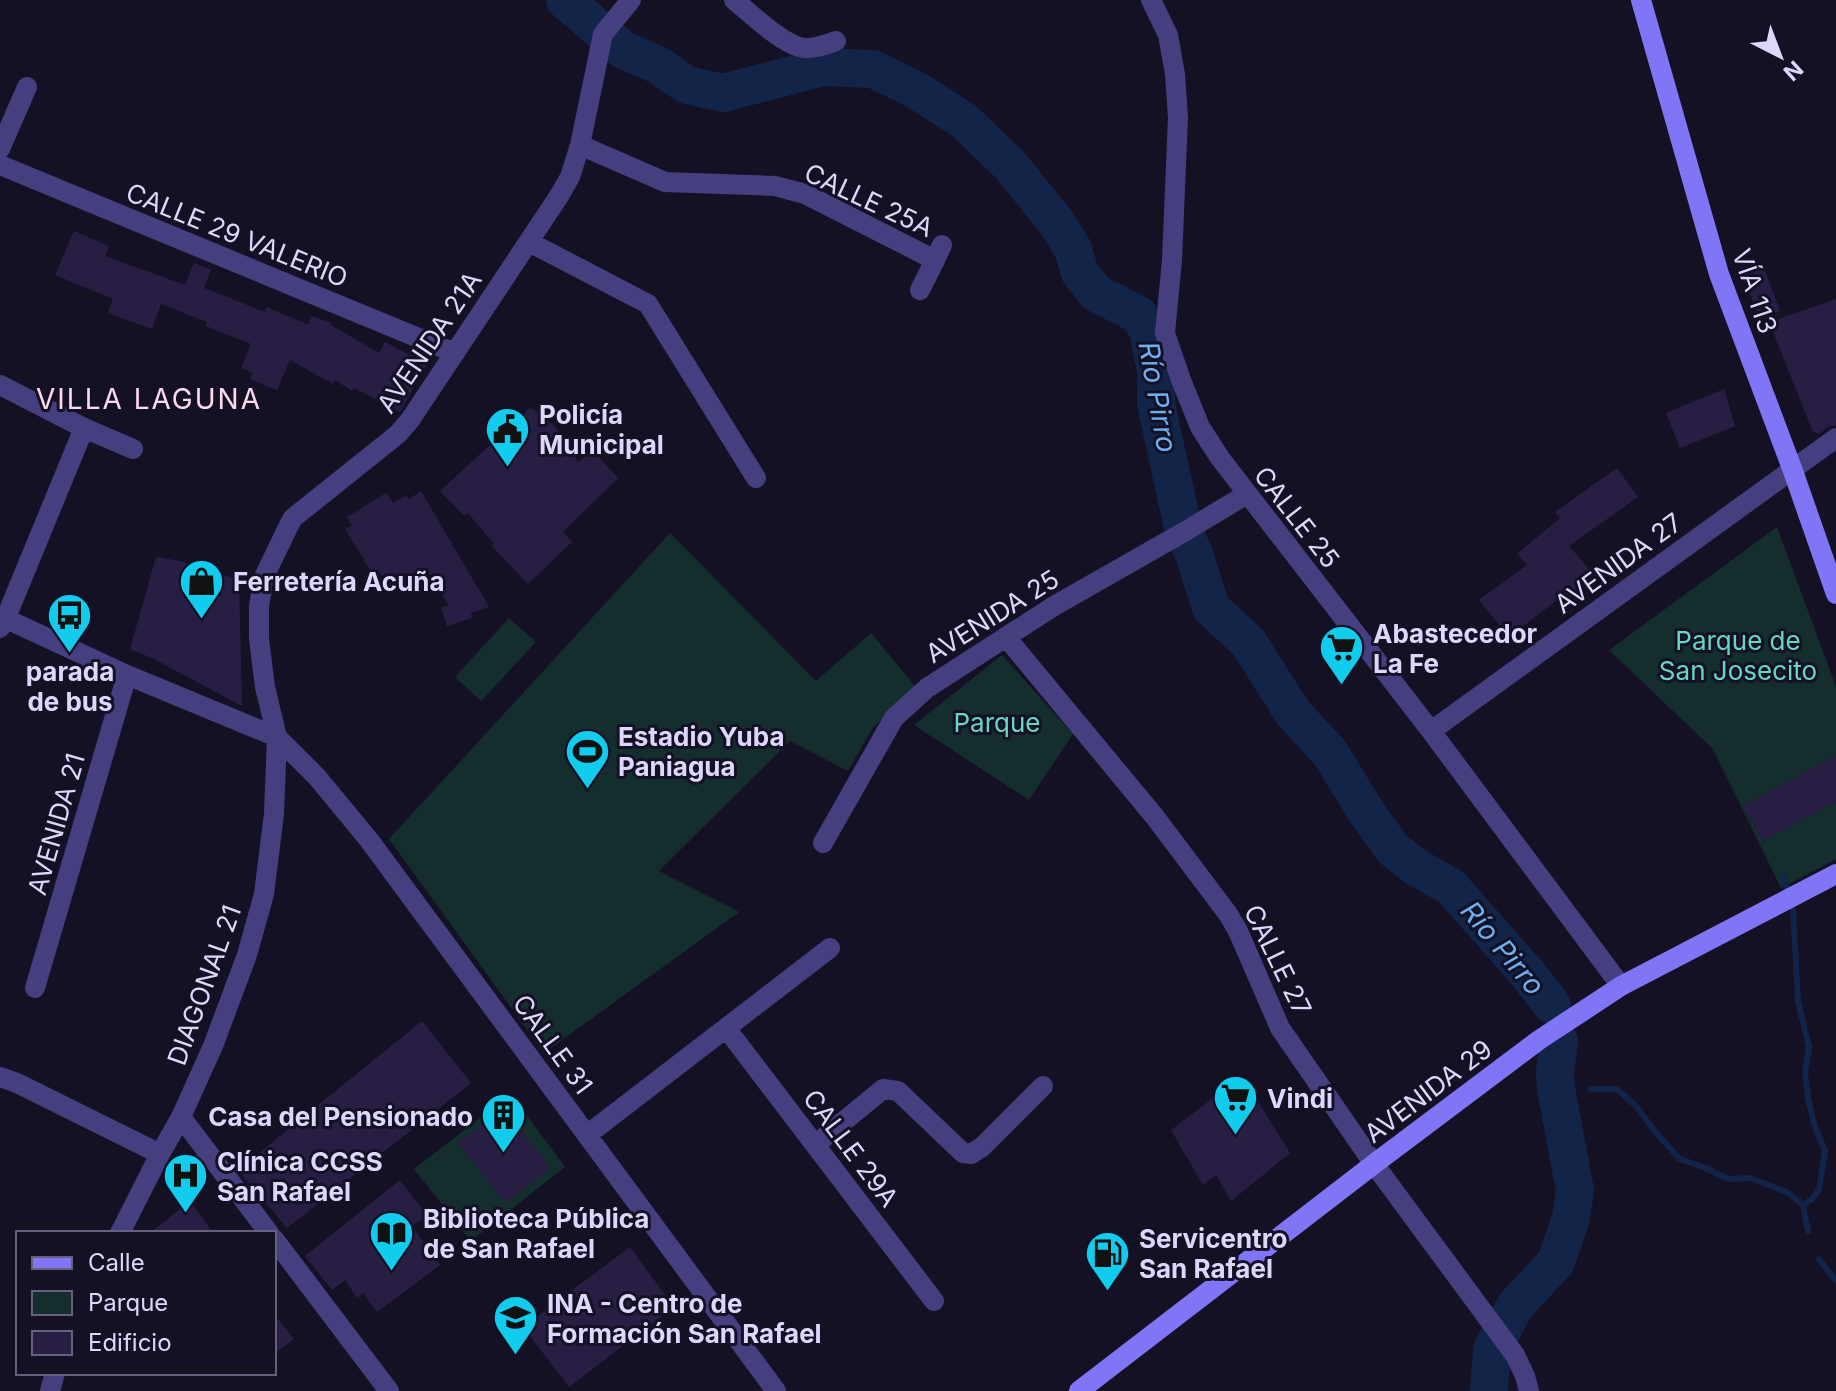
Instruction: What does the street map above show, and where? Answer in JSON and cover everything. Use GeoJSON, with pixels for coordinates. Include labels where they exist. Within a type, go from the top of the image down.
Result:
{"type":"FeatureCollection","features":[{"type":"Feature","properties":{"kind":"main road","name":"VÍA 113"},"geometry":{"type":"LineString","coordinates":[[1641,0],[1719,274],[1836,594]]}},
{"type":"Feature","properties":{"kind":"main road","name":"AVENIDA 29"},"geometry":{"type":"LineString","coordinates":[[1079,1391],[1539,1040],[1621,986],[1836,874]]}},
{"type":"Feature","properties":{"kind":"street","name":"AVENIDA 21A"},"geometry":{"type":"LineString","coordinates":[[277,737],[265,687],[259,639],[259,606],[264,577],[270,564],[293,518],[398,434],[410,420],[559,196],[570,177],[580,145],[603,34],[631,0]]}},
{"type":"Feature","properties":{"kind":"street"},"geometry":{"type":"LineString","coordinates":[[734,0],[791,45],[806,49],[836,41]]}},
{"type":"Feature","properties":{"kind":"street","name":"CALLE 25"},"geometry":{"type":"LineString","coordinates":[[1151,0],[1168,35],[1178,118],[1172,260],[1165,333],[1200,427],[1247,494],[1431,731],[1621,986]]}},
{"type":"Feature","properties":{"kind":"street"},"geometry":{"type":"LineString","coordinates":[[0,149],[27,87]]}},
{"type":"Feature","properties":{"kind":"street","name":"CALLE 25A"},"geometry":{"type":"LineString","coordinates":[[580,145],[665,182],[775,186],[805,194],[938,252],[920,290]]}},
{"type":"Feature","properties":{"kind":"street","name":"CALLE 29 VALERIO"},"geometry":{"type":"LineString","coordinates":[[0,165],[455,353]]}},
{"type":"Feature","properties":{"kind":"street"},"geometry":{"type":"LineString","coordinates":[[529,242],[648,304],[756,478]]}},
{"type":"Feature","properties":{"kind":"street"},"geometry":{"type":"LineString","coordinates":[[0,385],[133,449]]}},
{"type":"Feature","properties":{"kind":"street"},"geometry":{"type":"LineString","coordinates":[[84,428],[2,621],[277,737]]}},
{"type":"Feature","properties":{"kind":"street","name":"AVENIDA 27"},"geometry":{"type":"LineString","coordinates":[[1431,731],[1836,438]]}},
{"type":"Feature","properties":{"kind":"street","name":"AVENIDA 25"},"geometry":{"type":"LineString","coordinates":[[823,843],[894,718],[927,688],[1054,606],[1247,494]]}},
{"type":"Feature","properties":{"kind":"street","name":"CALLE 27"},"geometry":{"type":"LineString","coordinates":[[1006,637],[1155,817],[1228,914],[1280,1028],[1374,1164],[1515,1355],[1529,1391]]}},
{"type":"Feature","properties":{"kind":"street","name":"AVENIDA 21"},"geometry":{"type":"LineString","coordinates":[[35,988],[127,675]]}},
{"type":"Feature","properties":{"kind":"street","name":"DIAGONAL 21"},"geometry":{"type":"LineString","coordinates":[[121,1231],[181,1117],[213,1046],[242,968],[264,894],[274,814],[277,737]]}},
{"type":"Feature","properties":{"kind":"street","name":"CALLE 31"},"geometry":{"type":"LineString","coordinates":[[277,737],[317,777],[369,840],[776,1391]]}},
{"type":"Feature","properties":{"kind":"street"},"geometry":{"type":"LineString","coordinates":[[587,1135],[830,948]]}},
{"type":"Feature","properties":{"kind":"street","name":"CALLE 29A"},"geometry":{"type":"LineString","coordinates":[[726,1028],[934,1301]]}},
{"type":"Feature","properties":{"kind":"street"},"geometry":{"type":"LineString","coordinates":[[0,1077],[160,1154]]}},
{"type":"Feature","properties":{"kind":"street"},"geometry":{"type":"LineString","coordinates":[[815,1145],[883,1089],[892,1089],[898,1091],[963,1153],[971,1154],[982,1147],[1043,1086]]}},
{"type":"Feature","properties":{"kind":"street"},"geometry":{"type":"LineString","coordinates":[[181,1117],[267,1231]]}},
{"type":"Feature","properties":{"kind":"street"},"geometry":{"type":"LineString","coordinates":[[276,1242],[389,1391]]}},
{"type":"Feature","properties":{"kind":"green space","name":"Parque de San Josecito"},"geometry":{"type":"Polygon","coordinates":[[[1777,527],[1836,687],[1836,755],[1743,806],[1763,841],[1836,801],[1836,859],[1781,888],[1713,749],[1609,650],[1777,527]]]}},
{"type":"Feature","properties":{"kind":"green space","name":"Estadio Yuba Paniagua"},"geometry":{"type":"Polygon","coordinates":[[[670,533],[816,681],[871,633],[915,686],[872,729],[848,771],[790,741],[659,871],[739,912],[544,1053],[389,839],[670,533]]]}},
{"type":"Feature","properties":{"kind":"green space"},"geometry":{"type":"Polygon","coordinates":[[[509,618],[536,642],[481,701],[455,677],[509,618]]]}},
{"type":"Feature","properties":{"kind":"green space","name":"Parque"},"geometry":{"type":"Polygon","coordinates":[[[1002,655],[1073,734],[1029,800],[914,725],[1002,655]]]}},
{"type":"Feature","properties":{"kind":"green space"},"geometry":{"type":"Polygon","coordinates":[[[511,1094],[565,1167],[471,1241],[414,1169],[511,1094]]]}},
{"type":"Feature","properties":{"kind":"building"},"geometry":{"type":"Polygon","coordinates":[[[74,231],[109,246],[105,256],[185,285],[194,263],[211,270],[204,288],[265,312],[267,307],[308,325],[311,316],[332,323],[379,353],[385,342],[427,364],[400,412],[335,380],[333,384],[290,360],[277,390],[250,379],[253,373],[241,368],[251,344],[161,304],[152,329],[108,313],[113,299],[55,275],[74,231]]]}},
{"type":"Feature","properties":{"kind":"building"},"geometry":{"type":"Polygon","coordinates":[[[1764,268],[1780,311],[1759,318],[1743,275],[1764,268]]]}},
{"type":"Feature","properties":{"kind":"building"},"geometry":{"type":"Polygon","coordinates":[[[1836,299],[1836,425],[1819,434],[1813,432],[1769,322],[1836,299]]]}},
{"type":"Feature","properties":{"kind":"building"},"geometry":{"type":"Polygon","coordinates":[[[1724,389],[1735,426],[1680,448],[1666,413],[1724,389]]]}},
{"type":"Feature","properties":{"kind":"building"},"geometry":{"type":"Polygon","coordinates":[[[530,408],[554,426],[578,463],[592,450],[618,478],[563,532],[572,542],[528,584],[492,546],[494,544],[468,513],[463,515],[440,491],[530,408]]]}},
{"type":"Feature","properties":{"kind":"building"},"geometry":{"type":"Polygon","coordinates":[[[1617,468],[1638,497],[1569,546],[1595,576],[1561,605],[1557,600],[1509,637],[1479,600],[1527,565],[1517,554],[1560,518],[1555,512],[1617,468]]]}},
{"type":"Feature","properties":{"kind":"building"},"geometry":{"type":"Polygon","coordinates":[[[421,491],[489,607],[471,613],[472,618],[447,626],[441,608],[449,605],[427,570],[391,591],[378,570],[372,573],[345,529],[352,526],[347,517],[386,493],[393,503],[406,496],[409,499],[421,491]]]}},
{"type":"Feature","properties":{"kind":"building","name":"Ferretería Acuña"},"geometry":{"type":"Polygon","coordinates":[[[156,557],[180,561],[239,580],[242,706],[130,649],[156,557]]]}},
{"type":"Feature","properties":{"kind":"building"},"geometry":{"type":"Polygon","coordinates":[[[1836,755],[1836,801],[1763,841],[1743,806],[1836,755]]]}},
{"type":"Feature","properties":{"kind":"building"},"geometry":{"type":"Polygon","coordinates":[[[422,1021],[471,1083],[287,1228],[238,1170],[422,1021]]]}},
{"type":"Feature","properties":{"kind":"building","name":"Vindi"},"geometry":{"type":"Polygon","coordinates":[[[1242,1076],[1290,1153],[1231,1201],[1216,1175],[1203,1185],[1171,1130],[1242,1076]]]}},
{"type":"Feature","properties":{"kind":"building","name":"Casa del Pensionado"},"geometry":{"type":"Polygon","coordinates":[[[504,1108],[550,1168],[505,1203],[458,1143],[504,1108]]]}},
{"type":"Feature","properties":{"kind":"building"},"geometry":{"type":"Polygon","coordinates":[[[400,1180],[427,1215],[412,1226],[440,1265],[377,1312],[363,1293],[357,1298],[345,1280],[332,1290],[305,1256],[400,1180]]]}},
{"type":"Feature","properties":{"kind":"building","name":"Clínica CCSS San Rafael"},"geometry":{"type":"Polygon","coordinates":[[[190,1201],[212,1231],[152,1231],[190,1201]]]}},
{"type":"Feature","properties":{"kind":"building"},"geometry":{"type":"Polygon","coordinates":[[[630,1247],[674,1307],[569,1387],[523,1327],[630,1247]]]}},
{"type":"Feature","properties":{"kind":"building"},"geometry":{"type":"Polygon","coordinates":[[[276,1316],[294,1339],[276,1352],[276,1316]]]}},
{"type":"Feature","properties":{"kind":"waterway","name":"Río Pirro"},"geometry":{"type":"LineString","coordinates":[[565,0],[623,50],[658,65],[687,85],[723,93],[823,67],[873,69],[916,90],[963,120],[1010,165],[1056,222],[1073,249],[1080,273],[1096,293],[1139,315],[1148,331],[1156,371],[1156,404],[1184,532],[1211,608],[1248,642],[1293,713],[1330,753],[1393,849],[1416,867],[1451,887],[1552,1005]]}},
{"type":"Feature","properties":{"kind":"waterway"},"geometry":{"type":"LineString","coordinates":[[1783,876],[1793,909],[1798,1001],[1809,1047],[1805,1073],[1808,1097],[1825,1151],[1819,1190],[1803,1205]]}},
{"type":"Feature","properties":{"kind":"waterway","name":"Río Pirro"},"geometry":{"type":"LineString","coordinates":[[1489,1391],[1492,1349],[1515,1306],[1556,1262],[1571,1218],[1575,1191],[1556,1088],[1559,1041]]}},
{"type":"Feature","properties":{"kind":"waterway"},"geometry":{"type":"LineString","coordinates":[[1555,1072],[1566,1080]]}},
{"type":"Feature","properties":{"kind":"waterway"},"geometry":{"type":"LineString","coordinates":[[1591,1089],[1617,1089],[1635,1105],[1680,1159],[1728,1179],[1750,1178],[1787,1192],[1803,1205],[1808,1231]]}},
{"type":"Feature","properties":{"kind":"waterway"},"geometry":{"type":"LineString","coordinates":[[1819,1259],[1836,1281]]}},
{"type":"Feature","properties":{"kind":"place","name":"Policía Municipal"},"geometry":{"type":"Point","coordinates":[508,468]}},
{"type":"Feature","properties":{"kind":"place","name":"Ferretería Acuña"},"geometry":{"type":"Point","coordinates":[202,620]}},
{"type":"Feature","properties":{"kind":"place","name":"parada de bus"},"geometry":{"type":"Point","coordinates":[70,655]}},
{"type":"Feature","properties":{"kind":"place","name":"Abastecedor La Fe"},"geometry":{"type":"Point","coordinates":[1342,687]}},
{"type":"Feature","properties":{"kind":"place","name":"Estadio Yuba Paniagua"},"geometry":{"type":"Point","coordinates":[587,790]}},
{"type":"Feature","properties":{"kind":"place","name":"Vindi"},"geometry":{"type":"Point","coordinates":[1236,1137]}},
{"type":"Feature","properties":{"kind":"place","name":"Casa del Pensionado"},"geometry":{"type":"Point","coordinates":[504,1155]}},
{"type":"Feature","properties":{"kind":"place","name":"Clínica CCSS San Rafael"},"geometry":{"type":"Point","coordinates":[186,1215]}},
{"type":"Feature","properties":{"kind":"place","name":"Biblioteca Pública de San Rafael"},"geometry":{"type":"Point","coordinates":[392,1272]}},
{"type":"Feature","properties":{"kind":"place","name":"Servicentro San Rafael"},"geometry":{"type":"Point","coordinates":[1108,1292]}},
{"type":"Feature","properties":{"kind":"place","name":"INA - Centro de Formación San Rafael"},"geometry":{"type":"Point","coordinates":[516,1357]}},
{"type":"Feature","properties":{"kind":"district","name":"VILLA LAGUNA"},"geometry":{"type":"Point","coordinates":[149,399]}}]}
